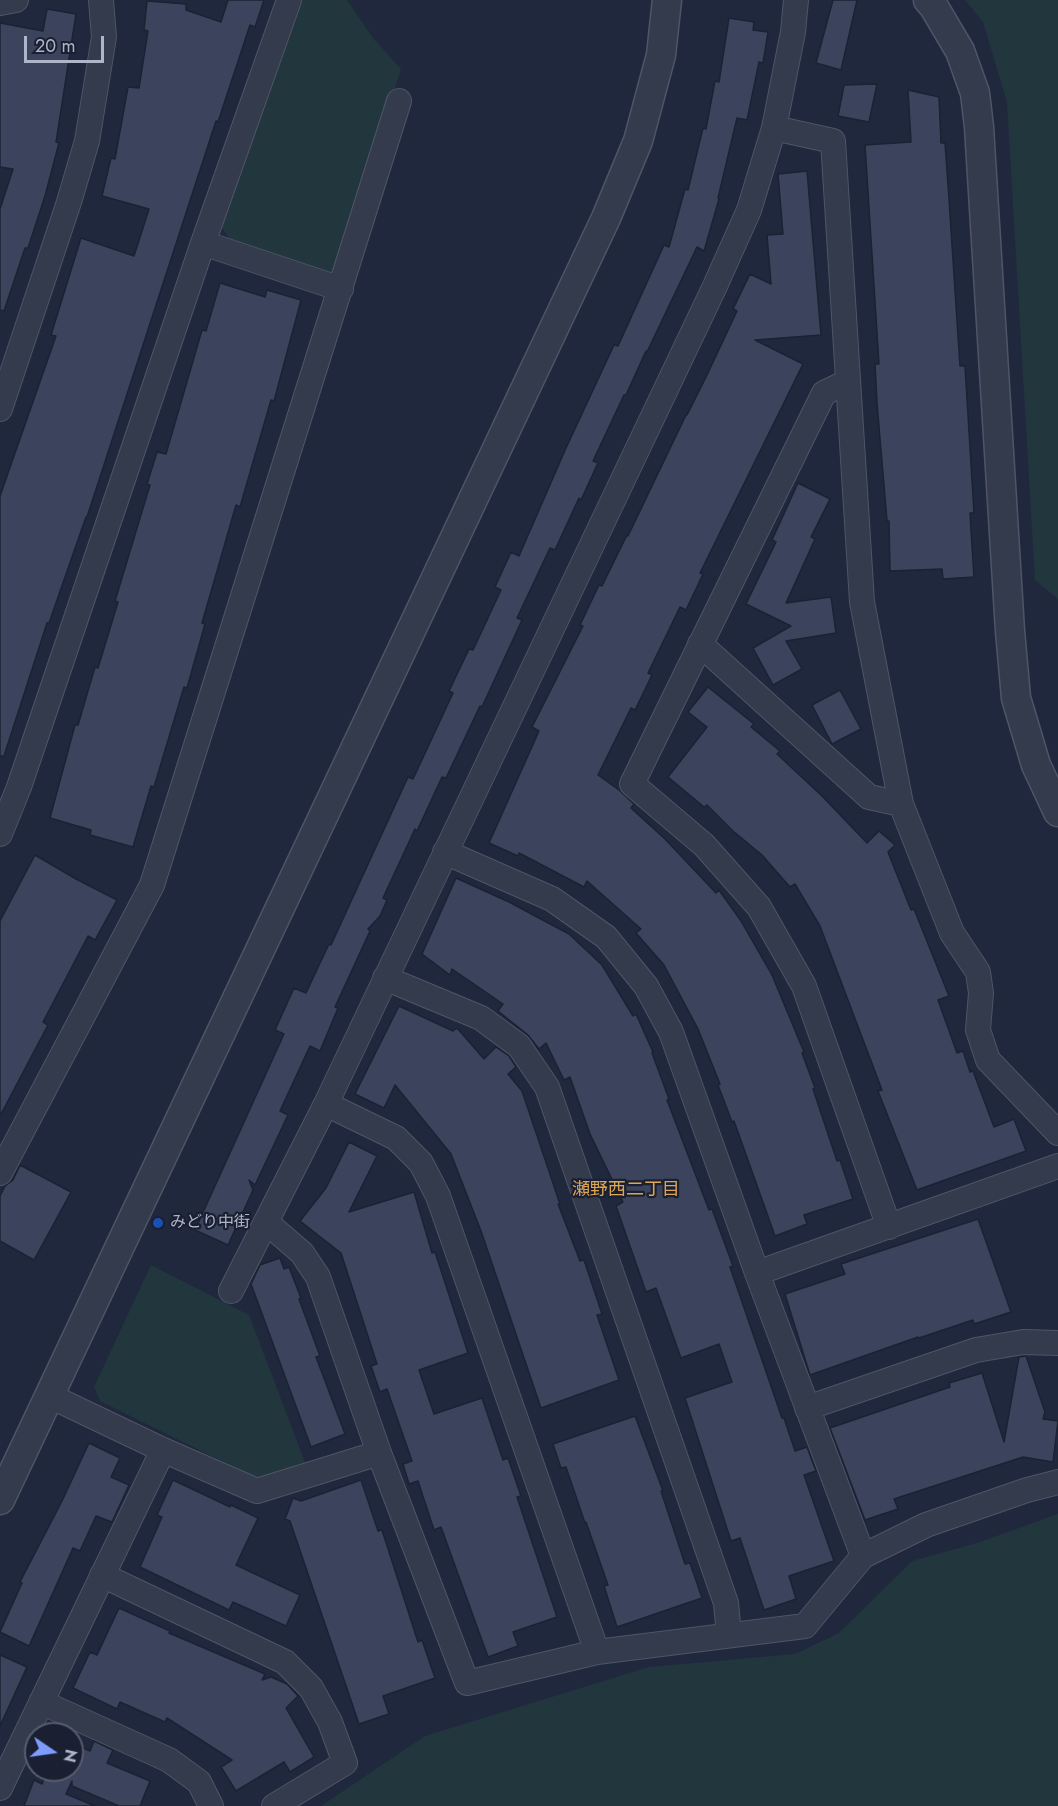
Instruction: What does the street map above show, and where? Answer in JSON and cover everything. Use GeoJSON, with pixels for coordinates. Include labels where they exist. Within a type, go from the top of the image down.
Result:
{"type":"FeatureCollection","features":[{"type":"Feature","properties":{"kind":"street"},"geometry":{"type":"LineString","coordinates":[[0,3],[16,0]]}},
{"type":"Feature","properties":{"kind":"street"},"geometry":{"type":"LineString","coordinates":[[0,409],[87,141],[104,37],[101,0]]}},
{"type":"Feature","properties":{"kind":"street"},"geometry":{"type":"LineString","coordinates":[[1,831],[19,787],[203,243],[289,0]]}},
{"type":"Feature","properties":{"kind":"street"},"geometry":{"type":"LineString","coordinates":[[0,1500],[606,218],[638,141],[661,55],[667,0]]}},
{"type":"Feature","properties":{"kind":"street"},"geometry":{"type":"LineString","coordinates":[[231,1291],[326,1104],[749,210],[774,128],[796,0]]}},
{"type":"Feature","properties":{"kind":"street"},"geometry":{"type":"LineString","coordinates":[[928,0],[960,51],[975,93],[1016,698],[1036,765],[1058,812]]}},
{"type":"Feature","properties":{"kind":"street"},"geometry":{"type":"LineString","coordinates":[[0,1173],[152,885],[399,101]]}},
{"type":"Feature","properties":{"kind":"street"},"geometry":{"type":"LineString","coordinates":[[774,128],[833,141],[862,602],[902,804],[952,933],[978,972],[981,993],[978,1030],[988,1060],[1058,1134]]}},
{"type":"Feature","properties":{"kind":"street"},"geometry":{"type":"LineString","coordinates":[[203,243],[341,289]]}},
{"type":"Feature","properties":{"kind":"street"},"geometry":{"type":"LineString","coordinates":[[848,382],[824,393],[632,784],[704,845],[759,908],[804,986],[889,1227]]}},
{"type":"Feature","properties":{"kind":"street"},"geometry":{"type":"LineString","coordinates":[[700,644],[869,797],[902,804]]}},
{"type":"Feature","properties":{"kind":"street"},"geometry":{"type":"LineString","coordinates":[[445,852],[552,899],[606,937],[646,986],[672,1032],[757,1273],[863,1556]]}},
{"type":"Feature","properties":{"kind":"street"},"geometry":{"type":"LineString","coordinates":[[385,978],[481,1018],[519,1046],[547,1087],[726,1603],[729,1635]]}},
{"type":"Feature","properties":{"kind":"street"},"geometry":{"type":"LineString","coordinates":[[326,1104],[396,1138],[421,1163],[438,1196],[597,1652]]}},
{"type":"Feature","properties":{"kind":"street"},"geometry":{"type":"LineString","coordinates":[[757,1273],[1058,1166]]}},
{"type":"Feature","properties":{"kind":"street"},"geometry":{"type":"LineString","coordinates":[[266,1222],[302,1253],[318,1277],[379,1453],[467,1683],[597,1652],[805,1626],[863,1556],[926,1525],[1027,1490],[1058,1482]]}},
{"type":"Feature","properties":{"kind":"street"},"geometry":{"type":"LineString","coordinates":[[807,1408],[976,1350],[1023,1342],[1058,1343]]}},
{"type":"Feature","properties":{"kind":"street"},"geometry":{"type":"LineString","coordinates":[[50,1396],[162,1450],[257,1491],[379,1453]]}},
{"type":"Feature","properties":{"kind":"street"},"geometry":{"type":"LineString","coordinates":[[0,1788],[162,1450]]}},
{"type":"Feature","properties":{"kind":"street"},"geometry":{"type":"LineString","coordinates":[[102,1575],[285,1662],[311,1688],[330,1722],[345,1763],[274,1806]]}},
{"type":"Feature","properties":{"kind":"street"},"geometry":{"type":"LineString","coordinates":[[41,1702],[170,1760],[199,1782],[211,1806]]}},
{"type":"Feature","properties":{"kind":"shaded area"},"geometry":{"type":"Polygon","coordinates":[[[302,0],[347,0],[373,38],[401,69],[335,275],[234,246],[221,226],[302,0]]]}},
{"type":"Feature","properties":{"kind":"shaded area"},"geometry":{"type":"Polygon","coordinates":[[[965,0],[1058,0],[1058,599],[1035,580],[1007,102],[983,22],[965,0]]]}},
{"type":"Feature","properties":{"kind":"shaded area"},"geometry":{"type":"Polygon","coordinates":[[[151,1265],[249,1315],[306,1465],[258,1479],[100,1401],[94,1387],[151,1265]]]}},
{"type":"Feature","properties":{"kind":"shaded area"},"geometry":{"type":"Polygon","coordinates":[[[1058,1514],[1058,1806],[321,1806],[425,1736],[649,1667],[795,1654],[839,1633],[912,1561],[977,1543],[1058,1514]]]}},
{"type":"Feature","properties":{"kind":"building"},"geometry":{"type":"Polygon","coordinates":[[[228,0],[264,0],[255,27],[250,25],[218,122],[216,121],[87,517],[49,623],[47,623],[4,756],[0,756],[0,496],[56,336],[51,335],[81,238],[134,256],[149,209],[102,196],[111,158],[115,159],[128,87],[139,88],[148,31],[144,30],[147,1],[186,4],[186,10],[221,22],[228,0]]]}},
{"type":"Feature","properties":{"kind":"building"},"geometry":{"type":"Polygon","coordinates":[[[833,0],[857,0],[841,70],[816,63],[833,0]]]}},
{"type":"Feature","properties":{"kind":"building"},"geometry":{"type":"Polygon","coordinates":[[[47,9],[76,14],[56,142],[59,143],[28,248],[25,248],[4,311],[0,310],[0,209],[13,169],[0,167],[0,23],[43,31],[47,9]]]}},
{"type":"Feature","properties":{"kind":"building"},"geometry":{"type":"Polygon","coordinates":[[[729,18],[754,22],[753,30],[768,32],[763,63],[759,62],[747,120],[737,118],[719,199],[704,251],[697,247],[593,461],[598,463],[581,500],[579,498],[555,550],[550,548],[517,618],[522,620],[482,707],[480,706],[446,778],[442,777],[417,831],[415,829],[383,898],[387,900],[380,916],[368,929],[370,931],[335,1007],[338,1008],[320,1051],[310,1046],[280,1111],[288,1115],[255,1185],[249,1180],[253,1190],[228,1245],[195,1230],[284,1034],[275,1030],[294,988],[306,993],[329,944],[331,945],[408,777],[413,779],[453,693],[449,691],[469,649],[473,650],[501,590],[495,587],[511,552],[519,556],[614,345],[618,346],[664,245],[669,247],[685,189],[688,190],[703,128],[706,129],[715,81],[719,82],[729,18]]]}},
{"type":"Feature","properties":{"kind":"building"},"geometry":{"type":"Polygon","coordinates":[[[877,84],[869,122],[838,116],[844,85],[877,84]]]}},
{"type":"Feature","properties":{"kind":"building"},"geometry":{"type":"Polygon","coordinates":[[[908,90],[939,97],[941,143],[945,143],[960,366],[965,366],[974,513],[970,513],[974,577],[943,579],[942,569],[890,571],[889,521],[887,521],[877,403],[875,364],[879,364],[865,145],[911,142],[908,90]]]}},
{"type":"Feature","properties":{"kind":"building"},"geometry":{"type":"Polygon","coordinates":[[[807,171],[821,335],[755,340],[803,364],[700,573],[703,574],[686,610],[680,607],[648,673],[652,675],[635,710],[631,708],[598,775],[634,804],[631,808],[665,839],[716,893],[719,890],[741,921],[772,975],[804,1052],[802,1053],[837,1161],[840,1160],[853,1199],[804,1215],[807,1224],[775,1236],[698,1029],[664,965],[636,933],[641,929],[587,881],[584,887],[519,853],[518,856],[489,843],[539,731],[532,727],[583,626],[580,625],[599,585],[602,586],[628,536],[707,375],[737,311],[733,309],[750,274],[771,284],[767,235],[783,234],[778,174],[807,171]]]}},
{"type":"Feature","properties":{"kind":"building"},"geometry":{"type":"Polygon","coordinates":[[[220,283],[265,297],[267,290],[301,300],[274,401],[271,400],[240,507],[236,505],[202,623],[205,624],[187,688],[184,687],[133,847],[90,835],[91,830],[50,818],[75,725],[78,725],[95,667],[98,668],[118,602],[115,601],[150,485],[147,484],[157,452],[166,454],[202,330],[206,331],[220,283]]]}},
{"type":"Feature","properties":{"kind":"building"},"geometry":{"type":"Polygon","coordinates":[[[798,483],[830,499],[811,537],[815,539],[786,603],[831,597],[836,633],[786,641],[802,669],[773,685],[753,648],[791,626],[746,604],[776,542],[772,540],[798,483]]]}},
{"type":"Feature","properties":{"kind":"building"},"geometry":{"type":"Polygon","coordinates":[[[708,687],[754,724],[751,727],[780,751],[777,754],[867,843],[879,831],[895,845],[888,852],[949,996],[938,1000],[957,1053],[963,1051],[970,1072],[973,1071],[994,1127],[1014,1119],[1026,1151],[917,1190],[878,1091],[882,1090],[820,926],[795,884],[790,887],[762,855],[707,805],[704,807],[668,777],[707,727],[688,712],[708,687]]]}},
{"type":"Feature","properties":{"kind":"building"},"geometry":{"type":"Polygon","coordinates":[[[840,690],[861,729],[832,744],[812,705],[840,690]]]}},
{"type":"Feature","properties":{"kind":"building"},"geometry":{"type":"Polygon","coordinates":[[[35,855],[117,900],[95,940],[88,936],[43,1022],[48,1025],[0,1116],[0,921],[35,855]]]}},
{"type":"Feature","properties":{"kind":"building"},"geometry":{"type":"Polygon","coordinates":[[[456,878],[509,902],[569,934],[602,965],[633,1016],[636,1014],[653,1052],[669,1099],[667,1100],[709,1210],[712,1209],[733,1266],[730,1267],[782,1418],[784,1418],[795,1451],[807,1447],[816,1471],[804,1475],[834,1561],[789,1576],[796,1599],[764,1610],[740,1538],[731,1541],[685,1398],[732,1382],[719,1344],[681,1358],[656,1288],[646,1292],[616,1206],[623,1202],[590,1134],[570,1077],[564,1080],[546,1043],[539,1049],[528,1035],[498,1011],[503,1004],[452,969],[450,975],[422,954],[456,878]]]}},
{"type":"Feature","properties":{"kind":"building"},"geometry":{"type":"Polygon","coordinates":[[[399,1006],[453,1031],[457,1028],[484,1059],[496,1047],[509,1056],[516,1067],[508,1074],[522,1091],[560,1204],[558,1204],[580,1261],[584,1260],[602,1314],[597,1315],[619,1380],[541,1408],[481,1231],[451,1154],[395,1085],[384,1108],[355,1094],[399,1006]]]}},
{"type":"Feature","properties":{"kind":"building"},"geometry":{"type":"Polygon","coordinates":[[[349,1142],[377,1156],[349,1212],[414,1192],[432,1253],[435,1252],[468,1353],[419,1370],[434,1414],[482,1398],[503,1460],[508,1458],[521,1496],[517,1497],[557,1617],[513,1632],[518,1646],[488,1657],[441,1527],[434,1530],[418,1481],[409,1484],[403,1464],[412,1461],[387,1389],[380,1392],[371,1366],[377,1364],[341,1253],[300,1221],[326,1188],[349,1142]]]}},
{"type":"Feature","properties":{"kind":"building"},"geometry":{"type":"Polygon","coordinates":[[[20,1165],[71,1192],[34,1260],[0,1241],[0,1196],[5,1186],[13,1180],[20,1165]]]}},
{"type":"Feature","properties":{"kind":"building"},"geometry":{"type":"Polygon","coordinates":[[[978,1219],[1011,1312],[974,1324],[973,1320],[918,1337],[810,1375],[785,1294],[845,1274],[841,1264],[978,1219]]]}},
{"type":"Feature","properties":{"kind":"building"},"geometry":{"type":"Polygon","coordinates":[[[280,1258],[284,1269],[289,1267],[301,1298],[299,1299],[320,1356],[316,1357],[345,1434],[311,1447],[251,1284],[260,1265],[280,1258]]]}},
{"type":"Feature","properties":{"kind":"building"},"geometry":{"type":"Polygon","coordinates":[[[1026,1356],[1045,1412],[1043,1419],[1058,1421],[1053,1462],[1023,1457],[894,1499],[898,1509],[865,1520],[830,1428],[950,1387],[949,1383],[982,1373],[1004,1442],[1019,1357],[1026,1356]]]}},
{"type":"Feature","properties":{"kind":"building"},"geometry":{"type":"Polygon","coordinates":[[[635,1416],[663,1491],[661,1491],[685,1564],[690,1563],[702,1598],[617,1627],[604,1586],[608,1585],[586,1522],[566,1467],[561,1468],[553,1444],[635,1416]]]}},
{"type":"Feature","properties":{"kind":"building"},"geometry":{"type":"Polygon","coordinates":[[[89,1443],[120,1458],[111,1477],[129,1485],[112,1522],[96,1516],[80,1551],[73,1548],[29,1646],[0,1632],[22,1583],[20,1582],[89,1443]]]}},
{"type":"Feature","properties":{"kind":"building"},"geometry":{"type":"Polygon","coordinates":[[[173,1480],[258,1518],[236,1565],[300,1595],[286,1626],[233,1602],[229,1610],[140,1567],[162,1517],[157,1515],[173,1480]]]}},
{"type":"Feature","properties":{"kind":"building"},"geometry":{"type":"Polygon","coordinates":[[[361,1480],[378,1531],[382,1530],[418,1642],[422,1640],[435,1678],[383,1696],[389,1714],[359,1724],[290,1521],[285,1519],[293,1498],[301,1501],[361,1480]]]}},
{"type":"Feature","properties":{"kind":"building"},"geometry":{"type":"Polygon","coordinates":[[[119,1608],[170,1631],[169,1633],[265,1674],[262,1680],[271,1677],[287,1684],[298,1696],[286,1708],[314,1757],[290,1772],[284,1762],[236,1791],[221,1767],[232,1760],[167,1718],[165,1722],[120,1702],[117,1709],[73,1688],[90,1652],[97,1655],[119,1608]]]}},
{"type":"Feature","properties":{"kind":"building"},"geometry":{"type":"Polygon","coordinates":[[[0,1655],[27,1667],[0,1726],[0,1655]]]}},
{"type":"Feature","properties":{"kind":"building"},"geometry":{"type":"Polygon","coordinates":[[[94,1741],[113,1750],[107,1763],[150,1781],[140,1806],[119,1806],[72,1786],[72,1782],[84,1782],[84,1748],[90,1751],[94,1741]]]}},
{"type":"Feature","properties":{"kind":"building"},"geometry":{"type":"Polygon","coordinates":[[[33,1782],[42,1784],[43,1782],[72,1782],[66,1794],[95,1806],[24,1806],[33,1782]]]}},
{"type":"Feature","properties":{"kind":"place","name":"みどり中街"},"geometry":{"type":"Point","coordinates":[158,1223]}},
{"type":"Feature","properties":{"kind":"district","name":"瀬野西二丁目"},"geometry":{"type":"Point","coordinates":[626,1191]}}]}
